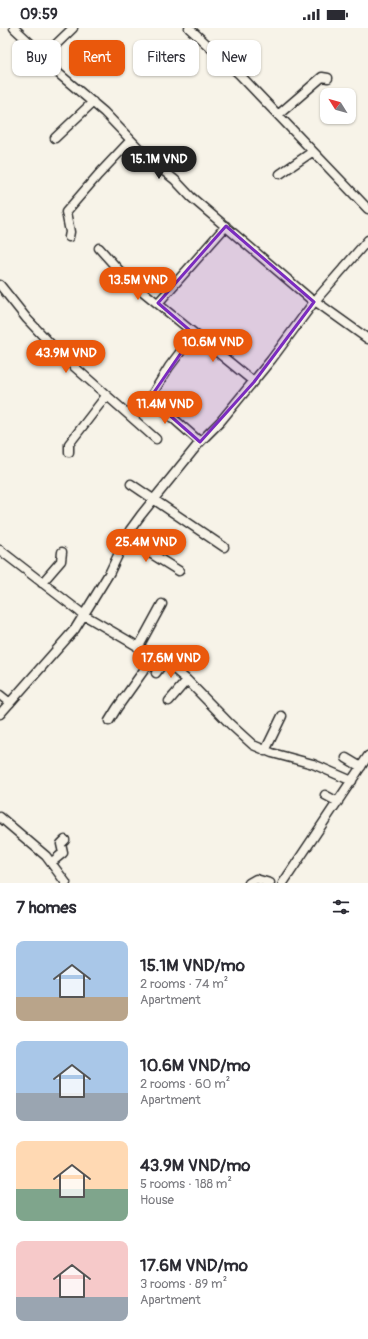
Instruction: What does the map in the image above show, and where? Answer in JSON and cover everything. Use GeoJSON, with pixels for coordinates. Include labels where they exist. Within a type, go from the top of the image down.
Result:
{"type":"FeatureCollection","features":[{"type":"Feature","properties":{"kind":"street"},"geometry":{"type":"LineString","coordinates":[[14,28],[27,40]]}},
{"type":"Feature","properties":{"kind":"street"},"geometry":{"type":"LineString","coordinates":[[61,40],[73,28]]}},
{"type":"Feature","properties":{"kind":"street"},"geometry":{"type":"LineString","coordinates":[[189,28],[202,38],[239,74],[312,152],[367,205]]}},
{"type":"Feature","properties":{"kind":"street"},"geometry":{"type":"LineString","coordinates":[[61,75],[93,102],[129,137],[130,141],[180,185],[191,197],[304,294],[368,340]]}},
{"type":"Feature","properties":{"kind":"street"},"geometry":{"type":"LineString","coordinates":[[278,116],[322,77],[328,78]]}},
{"type":"Feature","properties":{"kind":"street"},"geometry":{"type":"LineString","coordinates":[[55,138],[93,102]]}},
{"type":"Feature","properties":{"kind":"street"},"geometry":{"type":"LineString","coordinates":[[69,237],[70,232],[66,212],[130,141]]}},
{"type":"Feature","properties":{"kind":"street"},"geometry":{"type":"LineString","coordinates":[[280,174],[312,152]]}},
{"type":"Feature","properties":{"kind":"street"},"geometry":{"type":"LineString","coordinates":[[158,304],[226,226]]}},
{"type":"Feature","properties":{"kind":"street"},"geometry":{"type":"LineString","coordinates":[[0,714],[75,629],[84,616],[110,572],[148,496],[198,440],[220,422],[314,301],[368,240]]}},
{"type":"Feature","properties":{"kind":"street"},"geometry":{"type":"LineString","coordinates":[[99,248],[125,277],[253,381]]}},
{"type":"Feature","properties":{"kind":"street"},"geometry":{"type":"LineString","coordinates":[[0,285],[44,338],[106,396],[156,439]]}},
{"type":"Feature","properties":{"kind":"street"},"geometry":{"type":"LineString","coordinates":[[194,334],[169,367],[150,397],[151,400],[166,410],[189,434],[198,440]]}},
{"type":"Feature","properties":{"kind":"street"},"geometry":{"type":"LineString","coordinates":[[69,452],[69,444],[106,396]]}},
{"type":"Feature","properties":{"kind":"street"},"geometry":{"type":"LineString","coordinates":[[131,484],[224,547]]}},
{"type":"Feature","properties":{"kind":"street"},"geometry":{"type":"LineString","coordinates":[[126,538],[179,571]]}},
{"type":"Feature","properties":{"kind":"street"},"geometry":{"type":"LineString","coordinates":[[0,550],[84,616],[138,648],[160,667],[186,681],[245,739],[265,751],[313,764],[352,781]]}},
{"type":"Feature","properties":{"kind":"street"},"geometry":{"type":"LineString","coordinates":[[42,584],[60,561],[62,552]]}},
{"type":"Feature","properties":{"kind":"street"},"geometry":{"type":"LineString","coordinates":[[138,648],[162,604]]}},
{"type":"Feature","properties":{"kind":"street"},"geometry":{"type":"LineString","coordinates":[[109,721],[152,661]]}},
{"type":"Feature","properties":{"kind":"street"},"geometry":{"type":"LineString","coordinates":[[169,701],[186,681]]}},
{"type":"Feature","properties":{"kind":"street"},"geometry":{"type":"LineString","coordinates":[[0,695],[10,702]]}},
{"type":"Feature","properties":{"kind":"street"},"geometry":{"type":"LineString","coordinates":[[265,751],[282,716]]}},
{"type":"Feature","properties":{"kind":"street"},"geometry":{"type":"LineString","coordinates":[[346,758],[361,767]]}},
{"type":"Feature","properties":{"kind":"street"},"geometry":{"type":"LineString","coordinates":[[283,883],[367,759]]}},
{"type":"Feature","properties":{"kind":"street"},"geometry":{"type":"LineString","coordinates":[[324,795],[338,802]]}},
{"type":"Feature","properties":{"kind":"street"},"geometry":{"type":"LineString","coordinates":[[0,817],[52,862],[66,883]]}},
{"type":"Feature","properties":{"kind":"street"},"geometry":{"type":"LineString","coordinates":[[52,862],[63,853],[61,844],[65,840]]}},
{"type":"Feature","properties":{"kind":"street"},"geometry":{"type":"LineString","coordinates":[[249,883],[256,879],[270,883]]}},
{"type":"Feature","properties":{"kind":"highlighted area"},"geometry":{"type":"Polygon","coordinates":[[[226,226],[314,302],[254,382],[200,442],[150,398],[194,334],[158,303],[226,226]]]}}]}
